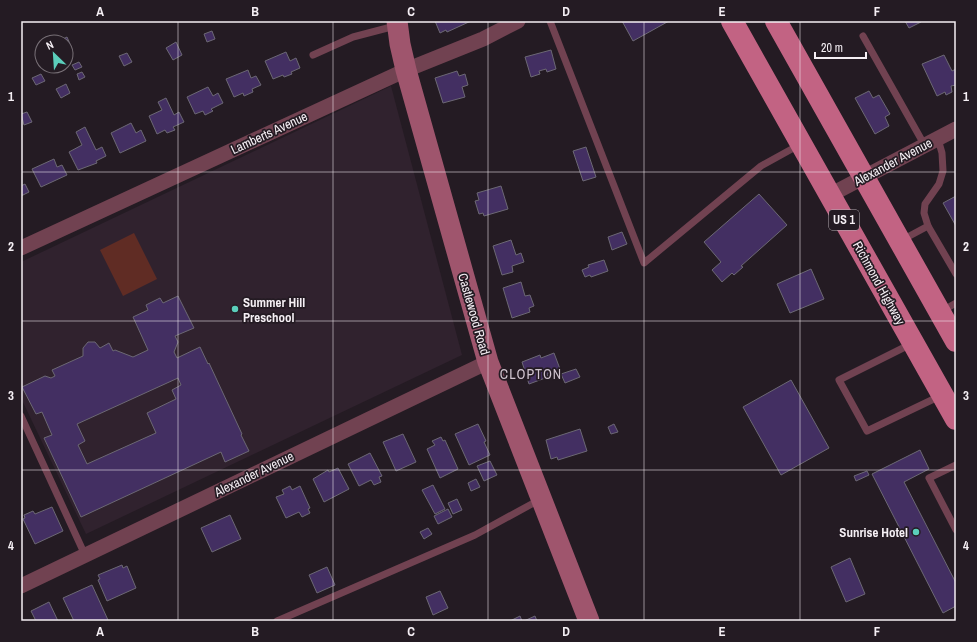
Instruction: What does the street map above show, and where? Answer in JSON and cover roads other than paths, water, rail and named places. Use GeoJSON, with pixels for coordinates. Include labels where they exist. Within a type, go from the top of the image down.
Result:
{"type":"FeatureCollection","features":[{"type":"Feature","properties":{"kind":"main road","name":"Richmond Highway"},"geometry":{"type":"LineString","coordinates":[[732,21],[956,419]]}},
{"type":"Feature","properties":{"kind":"main road"},"geometry":{"type":"LineString","coordinates":[[776,21],[900,241],[948,308],[956,341]]}},
{"type":"Feature","properties":{"kind":"street","name":"Lamberts Avenue"},"geometry":{"type":"LineString","coordinates":[[21,248],[406,70],[483,39],[518,21]]}},
{"type":"Feature","properties":{"kind":"street","name":"Castlewood Road"},"geometry":{"type":"LineString","coordinates":[[397,23],[406,70],[488,362],[589,621]]}},
{"type":"Feature","properties":{"kind":"street","name":"Alexander Avenue"},"geometry":{"type":"LineString","coordinates":[[830,195],[956,129]]}},
{"type":"Feature","properties":{"kind":"street","name":"Alexander Avenue"},"geometry":{"type":"LineString","coordinates":[[21,586],[488,362]]}},
{"type":"Feature","properties":{"kind":"lane"},"geometry":{"type":"LineString","coordinates":[[550,21],[644,263],[761,166],[800,144]]}},
{"type":"Feature","properties":{"kind":"lane"},"geometry":{"type":"LineString","coordinates":[[313,55],[353,37],[397,23]]}},
{"type":"Feature","properties":{"kind":"lane"},"geometry":{"type":"LineString","coordinates":[[863,36],[931,142],[942,152],[943,171],[939,184],[925,204],[924,213],[928,226],[956,274]]}},
{"type":"Feature","properties":{"kind":"lane"},"geometry":{"type":"LineString","coordinates":[[900,241],[928,226]]}},
{"type":"Feature","properties":{"kind":"lane"},"geometry":{"type":"LineString","coordinates":[[913,343],[839,380],[868,432],[942,395]]}},
{"type":"Feature","properties":{"kind":"lane"},"geometry":{"type":"LineString","coordinates":[[21,416],[85,555]]}},
{"type":"Feature","properties":{"kind":"lane"},"geometry":{"type":"LineString","coordinates":[[956,464],[929,478],[956,530]]}},
{"type":"Feature","properties":{"kind":"lane"},"geometry":{"type":"LineString","coordinates":[[277,621],[475,535],[541,499]]}},
{"type":"Feature","properties":{"kind":"place","name":"Summer Hill Preschool"},"geometry":{"type":"Point","coordinates":[235,309]}},
{"type":"Feature","properties":{"kind":"place","name":"Sunrise Hotel"},"geometry":{"type":"Point","coordinates":[916,532]}},
{"type":"Feature","properties":{"kind":"district","name":"CLOPTON"},"geometry":{"type":"Point","coordinates":[531,374]}}]}
